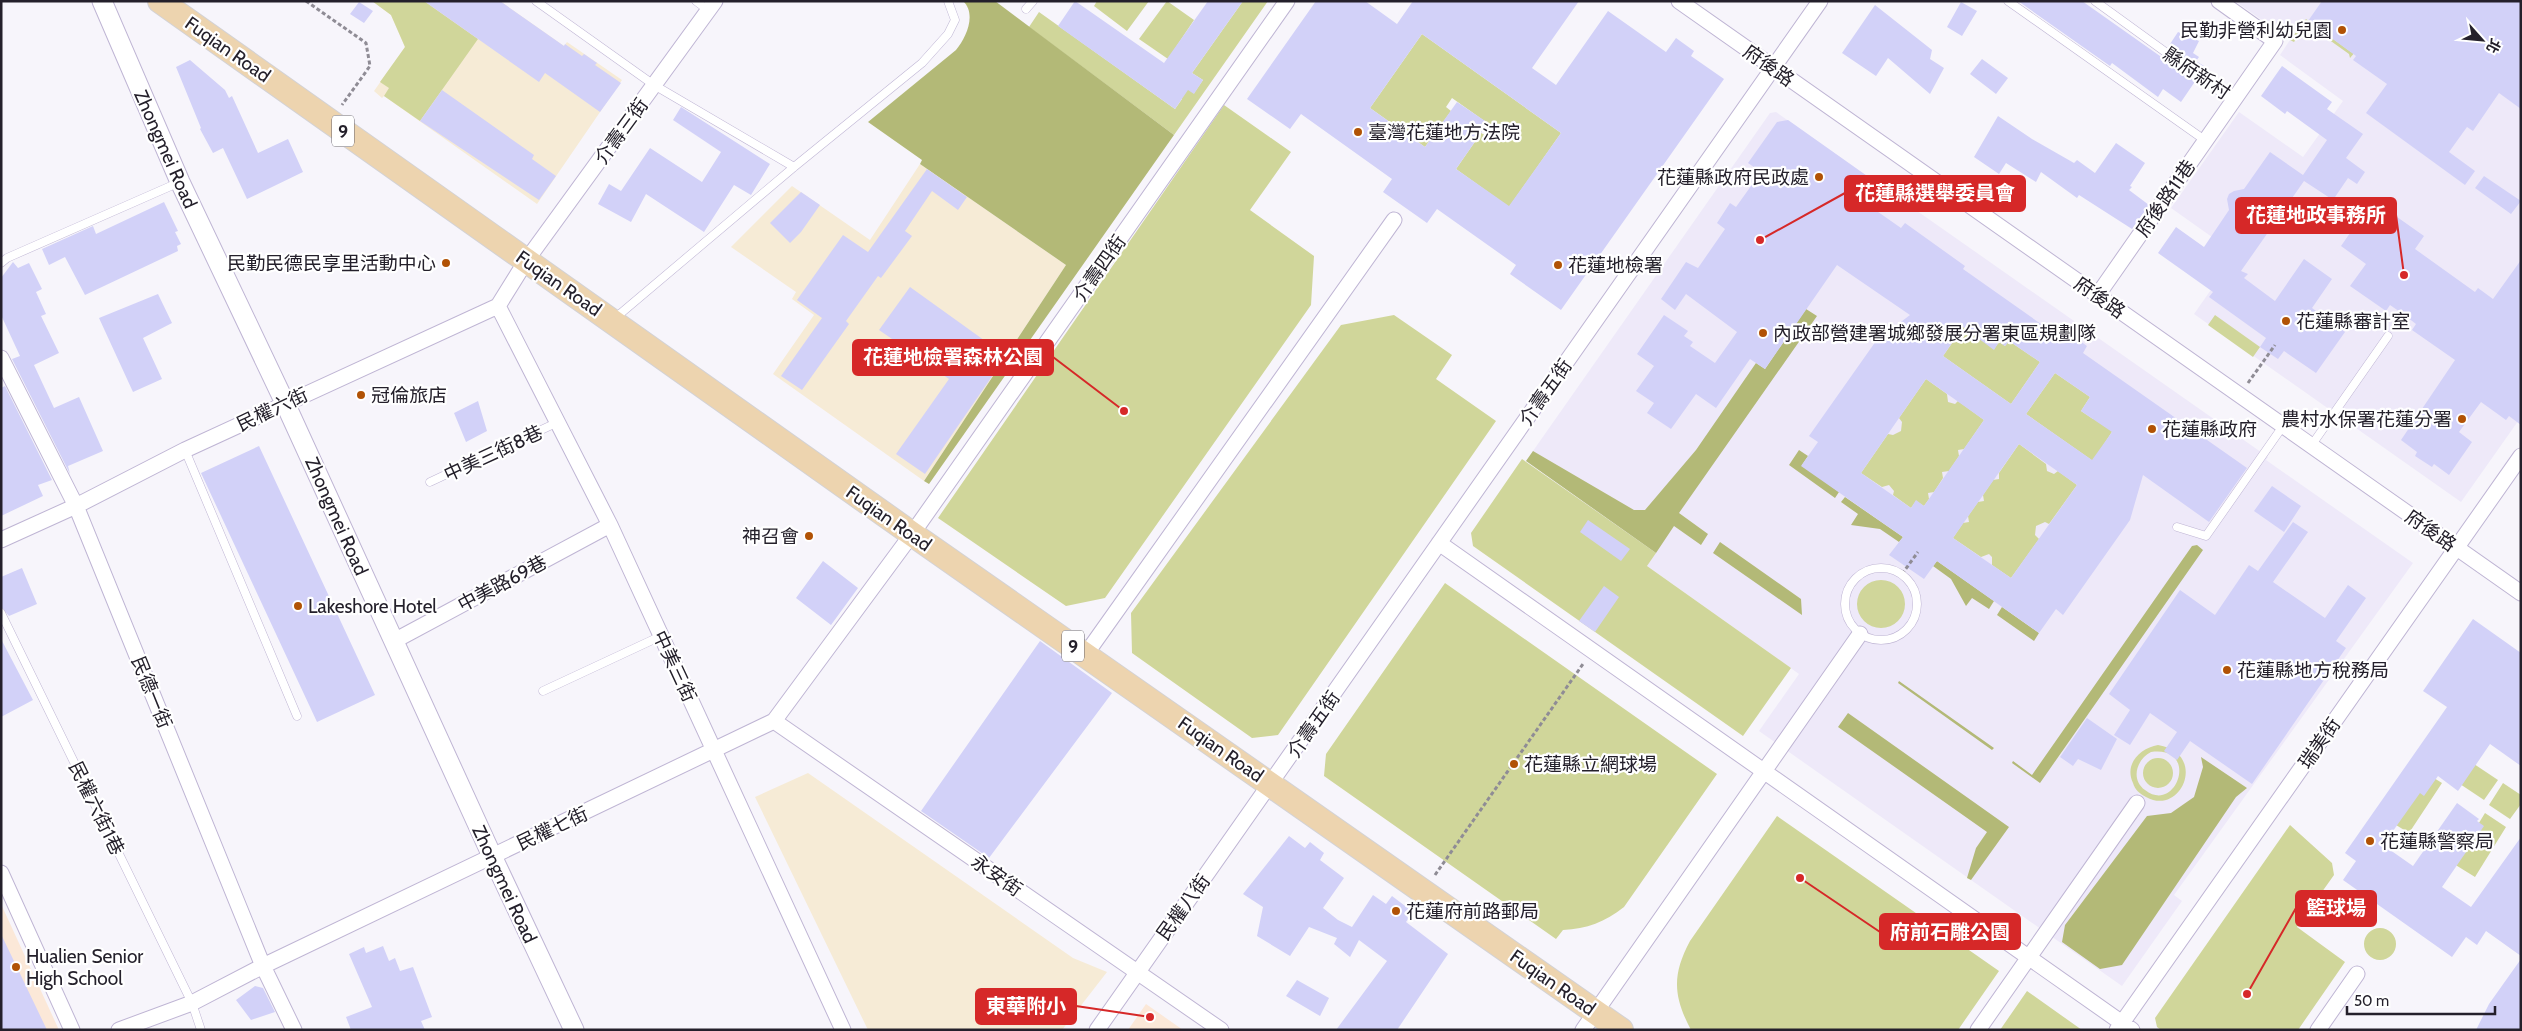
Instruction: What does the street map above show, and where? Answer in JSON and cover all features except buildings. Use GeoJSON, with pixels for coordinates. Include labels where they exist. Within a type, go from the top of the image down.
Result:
{"type":"FeatureCollection","features":[{"type":"Feature","properties":{"kind":"main road","name":"Fuqian Road"},"geometry":{"type":"LineString","coordinates":[[160,1],[912,534],[1424,891],[1589,1021],[1621,1030]]}},
{"type":"Feature","properties":{"kind":"street","name":"Zhongmei Road"},"geometry":{"type":"LineString","coordinates":[[102,1],[180,182],[286,403],[492,856],[574,1030]]}},
{"type":"Feature","properties":{"kind":"street","name":"介壽四街"},"geometry":{"type":"LineString","coordinates":[[912,534],[1287,1]]}},
{"type":"Feature","properties":{"kind":"street","name":"府後路"},"geometry":{"type":"LineString","coordinates":[[1679,1],[2521,593]]}},
{"type":"Feature","properties":{"kind":"street","name":"介壽五街"},"geometry":{"type":"LineString","coordinates":[[1270,784],[1820,1]]}},
{"type":"Feature","properties":{"kind":"street","name":"縣府新村"},"geometry":{"type":"LineString","coordinates":[[2219,1],[2275,41],[2233,101]]}},
{"type":"Feature","properties":{"kind":"street","name":"介壽三街"},"geometry":{"type":"LineString","coordinates":[[526,261],[712,6]]}},
{"type":"Feature","properties":{"kind":"street","name":"府後路11巷"},"geometry":{"type":"LineString","coordinates":[[2097,296],[2233,101]]}},
{"type":"Feature","properties":{"kind":"street"},"geometry":{"type":"LineString","coordinates":[[1086,654],[1394,220]]}},
{"type":"Feature","properties":{"kind":"street"},"geometry":{"type":"LineString","coordinates":[[498,306],[526,261]]}},
{"type":"Feature","properties":{"kind":"street","name":"民權六街"},"geometry":{"type":"LineString","coordinates":[[1,540],[76,506],[186,450],[498,306]]}},
{"type":"Feature","properties":{"kind":"street","name":"中美三街"},"geometry":{"type":"LineString","coordinates":[[498,306],[556,423],[610,525],[843,1030]]}},
{"type":"Feature","properties":{"kind":"street","name":"民德一街"},"geometry":{"type":"LineString","coordinates":[[1,358],[76,506],[264,966],[294,1030]]}},
{"type":"Feature","properties":{"kind":"street","name":"瑞美街"},"geometry":{"type":"LineString","coordinates":[[2124,1027],[2521,456]]}},
{"type":"Feature","properties":{"kind":"street","name":"中美路69巷"},"geometry":{"type":"LineString","coordinates":[[394,641],[610,525]]}},
{"type":"Feature","properties":{"kind":"street","name":"民權七街"},"geometry":{"type":"LineString","coordinates":[[118,1030],[192,1003],[264,966],[774,721],[912,534]]}},
{"type":"Feature","properties":{"kind":"street"},"geometry":{"type":"LineString","coordinates":[[1439,543],[2029,958],[2124,1027]]}},
{"type":"Feature","properties":{"kind":"street"},"geometry":{"type":"LineString","coordinates":[[1589,1021],[1860,634]]}},
{"type":"Feature","properties":{"kind":"street","name":"永安街"},"geometry":{"type":"LineString","coordinates":[[774,721],[1221,1030]]}},
{"type":"Feature","properties":{"kind":"street","name":"民權八街"},"geometry":{"type":"LineString","coordinates":[[1097,1030],[1270,784]]}},
{"type":"Feature","properties":{"kind":"street"},"geometry":{"type":"LineString","coordinates":[[1978,1030],[2137,803]]}},
{"type":"Feature","properties":{"kind":"street"},"geometry":{"type":"LineString","coordinates":[[1,874],[72,1030]]}},
{"type":"Feature","properties":{"kind":"street"},"geometry":{"type":"LineString","coordinates":[[2318,1030],[2357,974]]}},
{"type":"Feature","properties":{"kind":"lane"},"geometry":{"type":"LineString","coordinates":[[536,1],[654,85],[794,167]]}},
{"type":"Feature","properties":{"kind":"lane"},"geometry":{"type":"LineString","coordinates":[[696,1],[712,6]]}},
{"type":"Feature","properties":{"kind":"lane"},"geometry":{"type":"LineString","coordinates":[[612,320],[794,167],[922,63],[948,34],[955,20],[948,1]]}},
{"type":"Feature","properties":{"kind":"lane"},"geometry":{"type":"LineString","coordinates":[[1026,9],[1033,1]]}},
{"type":"Feature","properties":{"kind":"lane"},"geometry":{"type":"LineString","coordinates":[[2008,1],[2206,141]]}},
{"type":"Feature","properties":{"kind":"lane","name":"縣府新村"},"geometry":{"type":"LineString","coordinates":[[2094,1],[2233,101]]}},
{"type":"Feature","properties":{"kind":"lane"},"geometry":{"type":"LineString","coordinates":[[1,263],[72,228],[180,182]]}},
{"type":"Feature","properties":{"kind":"lane"},"geometry":{"type":"LineString","coordinates":[[2311,446],[2388,336]]}},
{"type":"Feature","properties":{"kind":"lane","name":"中美三街8巷"},"geometry":{"type":"LineString","coordinates":[[430,482],[556,423]]}},
{"type":"Feature","properties":{"kind":"lane"},"geometry":{"type":"LineString","coordinates":[[2177,526],[2206,536],[2283,426]]}},
{"type":"Feature","properties":{"kind":"lane"},"geometry":{"type":"LineString","coordinates":[[186,450],[297,716]]}},
{"type":"Feature","properties":{"kind":"lane"},"geometry":{"type":"LineString","coordinates":[[1878,568],[1890,569],[1902,574],[1910,583],[1916,595],[1917,607],[1913,619],[1906,630],[1896,637],[1884,640],[1871,639],[1860,634],[1851,625],[1846,614],[1845,601],[1848,589],[1866,571],[1878,568]]}},
{"type":"Feature","properties":{"kind":"lane","name":"民權六街1巷"},"geometry":{"type":"LineString","coordinates":[[1,613],[192,1003],[201,1030]]}},
{"type":"Feature","properties":{"kind":"lane"},"geometry":{"type":"LineString","coordinates":[[543,691],[661,636]]}},
{"type":"Feature","properties":{"kind":"path"},"geometry":{"type":"LineString","coordinates":[[306,1],[366,43],[370,66],[330,122]]}},
{"type":"Feature","properties":{"kind":"path"},"geometry":{"type":"LineString","coordinates":[[2240,395],[2275,345]]}},
{"type":"Feature","properties":{"kind":"path"},"geometry":{"type":"LineString","coordinates":[[1902,574],[1918,552]]}},
{"type":"Feature","properties":{"kind":"path"},"geometry":{"type":"LineString","coordinates":[[1424,891],[1592,651]]}},
{"type":"Feature","properties":{"kind":"shaded area"},"geometry":{"type":"Polygon","coordinates":[[[372,1],[500,1],[564,46],[567,42],[622,80],[537,204],[384,96],[382,98],[374,91],[405,47],[391,15],[372,1]]]}},
{"type":"Feature","properties":{"kind":"shaded area"},"geometry":{"type":"Polygon","coordinates":[[[2235,1],[2521,1],[2521,417],[2461,502],[2194,314],[2236,254],[2171,208],[2239,112],[2303,157],[2343,101],[2280,55],[2290,40],[2235,1]]]}},
{"type":"Feature","properties":{"kind":"shaded area","name":"花蓮縣政府"},"geometry":{"type":"Polygon","coordinates":[[[1776,112],[2268,457],[2266,460],[2413,563],[2174,895],[2182,901],[2122,986],[1759,731],[1799,674],[1647,566],[1656,552],[1526,461],[1770,113],[1776,112]]]}},
{"type":"Feature","properties":{"kind":"shaded area"},"geometry":{"type":"Polygon","coordinates":[[[920,164],[1066,265],[924,481],[773,374],[814,315],[792,299],[796,292],[731,247],[792,186],[870,240],[920,164]]]}},
{"type":"Feature","properties":{"kind":"shaded area"},"geometry":{"type":"Polygon","coordinates":[[[808,773],[1073,958],[1107,972],[1062,1030],[868,1030],[755,797],[808,773]]]}},
{"type":"Feature","properties":{"kind":"shaded area","name":"Hualien Senior High School"},"geometry":{"type":"Polygon","coordinates":[[[1,904],[59,1030],[1,1030],[1,904]]]}},
{"type":"Feature","properties":{"kind":"shaded area"},"geometry":{"type":"Polygon","coordinates":[[[1146,1004],[1183,1030],[1128,1030],[1146,1004]]]}},
{"type":"Feature","properties":{"kind":"green space"},"geometry":{"type":"Polygon","coordinates":[[[372,1],[424,1],[478,39],[420,121],[384,96],[389,88],[380,82],[405,47],[391,15],[372,1]]]}},
{"type":"Feature","properties":{"kind":"green space"},"geometry":{"type":"Polygon","coordinates":[[[963,1],[995,1],[1174,135],[929,484],[924,481],[1066,265],[920,164],[922,160],[868,122],[956,50],[966,33],[970,19],[967,6],[963,1]]]}},
{"type":"Feature","properties":{"kind":"green space"},"geometry":{"type":"Polygon","coordinates":[[[1097,1],[1149,1],[1127,31],[1094,6],[1097,1]]]}},
{"type":"Feature","properties":{"kind":"green space"},"geometry":{"type":"Polygon","coordinates":[[[1167,1],[1194,20],[1168,59],[1139,39],[1167,1]]]}},
{"type":"Feature","properties":{"kind":"green space"},"geometry":{"type":"Polygon","coordinates":[[[1243,1],[1268,1],[1174,135],[1029,27],[1039,12],[1175,109],[1182,99],[1161,83],[1166,75],[1194,93],[1203,80],[1192,73],[1243,1]]]}},
{"type":"Feature","properties":{"kind":"green space"},"geometry":{"type":"Polygon","coordinates":[[[2306,19],[2351,52],[2356,51],[2350,58],[2349,54],[2307,24],[2294,42],[2290,40],[2306,19]]]}},
{"type":"Feature","properties":{"kind":"green space"},"geometry":{"type":"Polygon","coordinates":[[[1422,34],[1561,133],[1509,207],[1456,169],[1481,133],[1487,136],[1493,127],[1452,98],[1446,107],[1451,111],[1425,147],[1370,108],[1422,34]]]}},
{"type":"Feature","properties":{"kind":"green space"},"geometry":{"type":"Polygon","coordinates":[[[1224,105],[1291,152],[1250,210],[1314,256],[1311,305],[1105,598],[1066,606],[938,518],[1224,105]]]}},
{"type":"Feature","properties":{"kind":"green space"},"geometry":{"type":"Polygon","coordinates":[[[1806,309],[1817,316],[1679,513],[1708,534],[1701,545],[1674,526],[1656,553],[1526,461],[1533,451],[1634,510],[1645,510],[1696,450],[1756,363],[1765,369],[1806,309]]]}},
{"type":"Feature","properties":{"kind":"green space"},"geometry":{"type":"Polygon","coordinates":[[[1394,315],[1452,355],[1436,379],[1496,421],[1278,735],[1252,738],[1132,653],[1131,613],[1341,325],[1394,315]]]}},
{"type":"Feature","properties":{"kind":"green space"},"geometry":{"type":"Polygon","coordinates":[[[2215,315],[2260,347],[2253,357],[2208,325],[2215,315]]]}},
{"type":"Feature","properties":{"kind":"green space"},"geometry":{"type":"Polygon","coordinates":[[[1969,319],[1994,349],[1999,342],[2005,346],[2009,341],[2040,362],[2011,404],[1943,356],[1969,319]]]}},
{"type":"Feature","properties":{"kind":"green space"},"geometry":{"type":"Polygon","coordinates":[[[2055,373],[2090,397],[2081,411],[2093,419],[2103,406],[2117,424],[2093,461],[2026,414],[2055,373]]]}},
{"type":"Feature","properties":{"kind":"green space"},"geometry":{"type":"Polygon","coordinates":[[[1926,379],[1947,394],[1948,402],[1955,404],[1958,401],[1984,420],[1964,449],[1958,450],[1959,456],[1949,471],[1942,472],[1943,478],[1934,492],[1928,493],[1929,499],[1924,506],[1916,501],[1911,508],[1893,495],[1894,491],[1889,485],[1882,487],[1861,473],[1888,434],[1893,435],[1901,431],[1902,422],[1899,418],[1926,379]]]}},
{"type":"Feature","properties":{"kind":"green space"},"geometry":{"type":"Polygon","coordinates":[[[2019,444],[2046,464],[2047,471],[2054,474],[2058,471],[2077,485],[2049,524],[2045,522],[2036,526],[2035,535],[2039,539],[2011,578],[1992,565],[1992,557],[1989,554],[1981,557],[1953,538],[1963,523],[1969,522],[1968,516],[1978,502],[1984,501],[1983,495],[1993,480],[1999,479],[1999,473],[2019,444]]]}},
{"type":"Feature","properties":{"kind":"green space"},"geometry":{"type":"Polygon","coordinates":[[[1799,450],[1808,456],[1802,465],[1839,492],[1835,498],[1789,465],[1799,450]]]}},
{"type":"Feature","properties":{"kind":"green space"},"geometry":{"type":"Polygon","coordinates":[[[1522,459],[1656,553],[1647,566],[1791,668],[1743,736],[1473,546],[1471,533],[1522,459]]]}},
{"type":"Feature","properties":{"kind":"green space"},"geometry":{"type":"Polygon","coordinates":[[[1845,497],[1903,537],[1899,542],[1880,529],[1851,525],[1858,514],[1841,502],[1845,497]]]}},
{"type":"Feature","properties":{"kind":"green space"},"geometry":{"type":"Polygon","coordinates":[[[1720,542],[1801,599],[1802,615],[1713,553],[1720,542]]]}},
{"type":"Feature","properties":{"kind":"green space"},"geometry":{"type":"Polygon","coordinates":[[[2197,545],[2203,550],[2040,783],[2012,763],[2013,761],[2032,775],[2192,546],[2197,545]]]}},
{"type":"Feature","properties":{"kind":"green space"},"geometry":{"type":"Polygon","coordinates":[[[1937,561],[1994,601],[1989,609],[1972,598],[1966,606],[1951,579],[1933,566],[1937,561]]]}},
{"type":"Feature","properties":{"kind":"green space"},"geometry":{"type":"Polygon","coordinates":[[[1881,580],[1890,582],[1898,587],[1903,595],[1905,604],[1903,613],[1898,621],[1890,626],[1881,628],[1872,626],[1864,621],[1859,613],[1857,604],[1859,595],[1864,587],[1872,582],[1881,580]]]}},
{"type":"Feature","properties":{"kind":"green space","name":"花蓮縣立網球場"},"geometry":{"type":"Polygon","coordinates":[[[1445,583],[1717,774],[1624,907],[1610,917],[1595,924],[1563,930],[1556,939],[1324,776],[1326,754],[1445,583]]]}},
{"type":"Feature","properties":{"kind":"green space"},"geometry":{"type":"Polygon","coordinates":[[[2002,607],[2039,633],[2034,641],[1997,615],[2002,607]]]}},
{"type":"Feature","properties":{"kind":"green space"},"geometry":{"type":"Polygon","coordinates":[[[1899,681],[1994,748],[1992,750],[1898,683],[1899,681]]]}},
{"type":"Feature","properties":{"kind":"green space"},"geometry":{"type":"Polygon","coordinates":[[[1848,713],[2009,827],[1971,880],[1967,878],[1976,848],[1987,832],[1838,727],[1848,713]]]}},
{"type":"Feature","properties":{"kind":"green space"},"geometry":{"type":"Polygon","coordinates":[[[2158,745],[2173,750],[2182,759],[2186,770],[2184,782],[2179,791],[2170,798],[2159,801],[2138,792],[2131,776],[2132,763],[2135,758],[2151,747],[2158,745]],[[2151,752],[2142,759],[2137,770],[2140,785],[2145,790],[2156,795],[2166,794],[2174,787],[2178,778],[2179,768],[2175,758],[2166,753],[2151,752]]]}},
{"type":"Feature","properties":{"kind":"green space"},"geometry":{"type":"Polygon","coordinates":[[[2201,757],[2247,788],[2236,797],[2122,965],[2100,969],[2062,942],[2065,925],[2147,816],[2171,813],[2194,797],[2203,767],[2201,757]]]}},
{"type":"Feature","properties":{"kind":"green space"},"geometry":{"type":"Polygon","coordinates":[[[2158,758],[2169,762],[2173,773],[2169,784],[2158,788],[2147,784],[2143,773],[2147,762],[2158,758]]]}},
{"type":"Feature","properties":{"kind":"green space"},"geometry":{"type":"Polygon","coordinates":[[[2465,758],[2498,780],[2484,800],[2451,778],[2465,758]]]}},
{"type":"Feature","properties":{"kind":"green space"},"geometry":{"type":"Polygon","coordinates":[[[2429,775],[2442,783],[2409,833],[2396,825],[2429,775]]]}},
{"type":"Feature","properties":{"kind":"green space"},"geometry":{"type":"Polygon","coordinates":[[[2503,783],[2521,795],[2521,804],[2510,819],[2489,805],[2503,783]]]}},
{"type":"Feature","properties":{"kind":"green space"},"geometry":{"type":"Polygon","coordinates":[[[2485,813],[2506,827],[2475,877],[2454,864],[2485,813]]]}},
{"type":"Feature","properties":{"kind":"green space"},"geometry":{"type":"Polygon","coordinates":[[[1777,816],[1999,971],[1958,1030],[1691,1030],[1681,1007],[1677,986],[1680,964],[1684,953],[1690,941],[1777,816]]]}},
{"type":"Feature","properties":{"kind":"green space"},"geometry":{"type":"Polygon","coordinates":[[[2290,825],[2332,863],[2334,875],[2297,927],[2345,962],[2298,1030],[2161,1030],[2157,1027],[2155,1018],[2290,825]]]}},
{"type":"Feature","properties":{"kind":"green space"},"geometry":{"type":"Polygon","coordinates":[[[2380,928],[2391,933],[2396,944],[2391,955],[2380,960],[2369,955],[2364,944],[2369,933],[2380,928]]]}},
{"type":"Feature","properties":{"kind":"green space"},"geometry":{"type":"Polygon","coordinates":[[[2027,991],[2082,1030],[2000,1030],[2027,991]]]}},
{"type":"Feature","properties":{"kind":"place","name":"民勤非營利幼兒園"},"geometry":{"type":"Point","coordinates":[2342,30]}},
{"type":"Feature","properties":{"kind":"place","name":"臺灣花蓮地方法院"},"geometry":{"type":"Point","coordinates":[1358,132]}},
{"type":"Feature","properties":{"kind":"place","name":"花蓮縣政府民政處"},"geometry":{"type":"Point","coordinates":[1819,177]}},
{"type":"Feature","properties":{"kind":"place","name":"花蓮縣選舉委員會"},"geometry":{"type":"Point","coordinates":[1760,240]}},
{"type":"Feature","properties":{"kind":"place","name":"民勤民德民享里活動中心"},"geometry":{"type":"Point","coordinates":[446,263]}},
{"type":"Feature","properties":{"kind":"place","name":"花蓮地檢署"},"geometry":{"type":"Point","coordinates":[1558,265]}},
{"type":"Feature","properties":{"kind":"place","name":"花蓮地政事務所"},"geometry":{"type":"Point","coordinates":[2404,275]}},
{"type":"Feature","properties":{"kind":"place","name":"花蓮縣審計室"},"geometry":{"type":"Point","coordinates":[2286,321]}},
{"type":"Feature","properties":{"kind":"place","name":"內政部營建署城鄉發展分署東區規劃隊"},"geometry":{"type":"Point","coordinates":[1763,333]}},
{"type":"Feature","properties":{"kind":"place","name":"冠倫旅店"},"geometry":{"type":"Point","coordinates":[361,395]}},
{"type":"Feature","properties":{"kind":"place","name":"花蓮地檢署森林公園"},"geometry":{"type":"Point","coordinates":[1124,411]}},
{"type":"Feature","properties":{"kind":"place","name":"農村水保署花蓮分署"},"geometry":{"type":"Point","coordinates":[2462,419]}},
{"type":"Feature","properties":{"kind":"place","name":"花蓮縣政府"},"geometry":{"type":"Point","coordinates":[2152,429]}},
{"type":"Feature","properties":{"kind":"place","name":"神召會"},"geometry":{"type":"Point","coordinates":[809,536]}},
{"type":"Feature","properties":{"kind":"place","name":"Lakeshore Hotel"},"geometry":{"type":"Point","coordinates":[298,606]}},
{"type":"Feature","properties":{"kind":"place","name":"花蓮縣地方稅務局"},"geometry":{"type":"Point","coordinates":[2227,670]}},
{"type":"Feature","properties":{"kind":"place","name":"花蓮縣立網球場"},"geometry":{"type":"Point","coordinates":[1514,764]}},
{"type":"Feature","properties":{"kind":"place","name":"花蓮縣警察局"},"geometry":{"type":"Point","coordinates":[2370,841]}},
{"type":"Feature","properties":{"kind":"place","name":"府前石雕公園"},"geometry":{"type":"Point","coordinates":[1800,878]}},
{"type":"Feature","properties":{"kind":"place","name":"花蓮府前路郵局"},"geometry":{"type":"Point","coordinates":[1396,911]}},
{"type":"Feature","properties":{"kind":"place","name":"Hualien Senior High School"},"geometry":{"type":"Point","coordinates":[16,967]}},
{"type":"Feature","properties":{"kind":"place","name":"籃球場"},"geometry":{"type":"Point","coordinates":[2247,994]}},
{"type":"Feature","properties":{"kind":"place","name":"東華附小"},"geometry":{"type":"Point","coordinates":[1150,1017]}}]}
